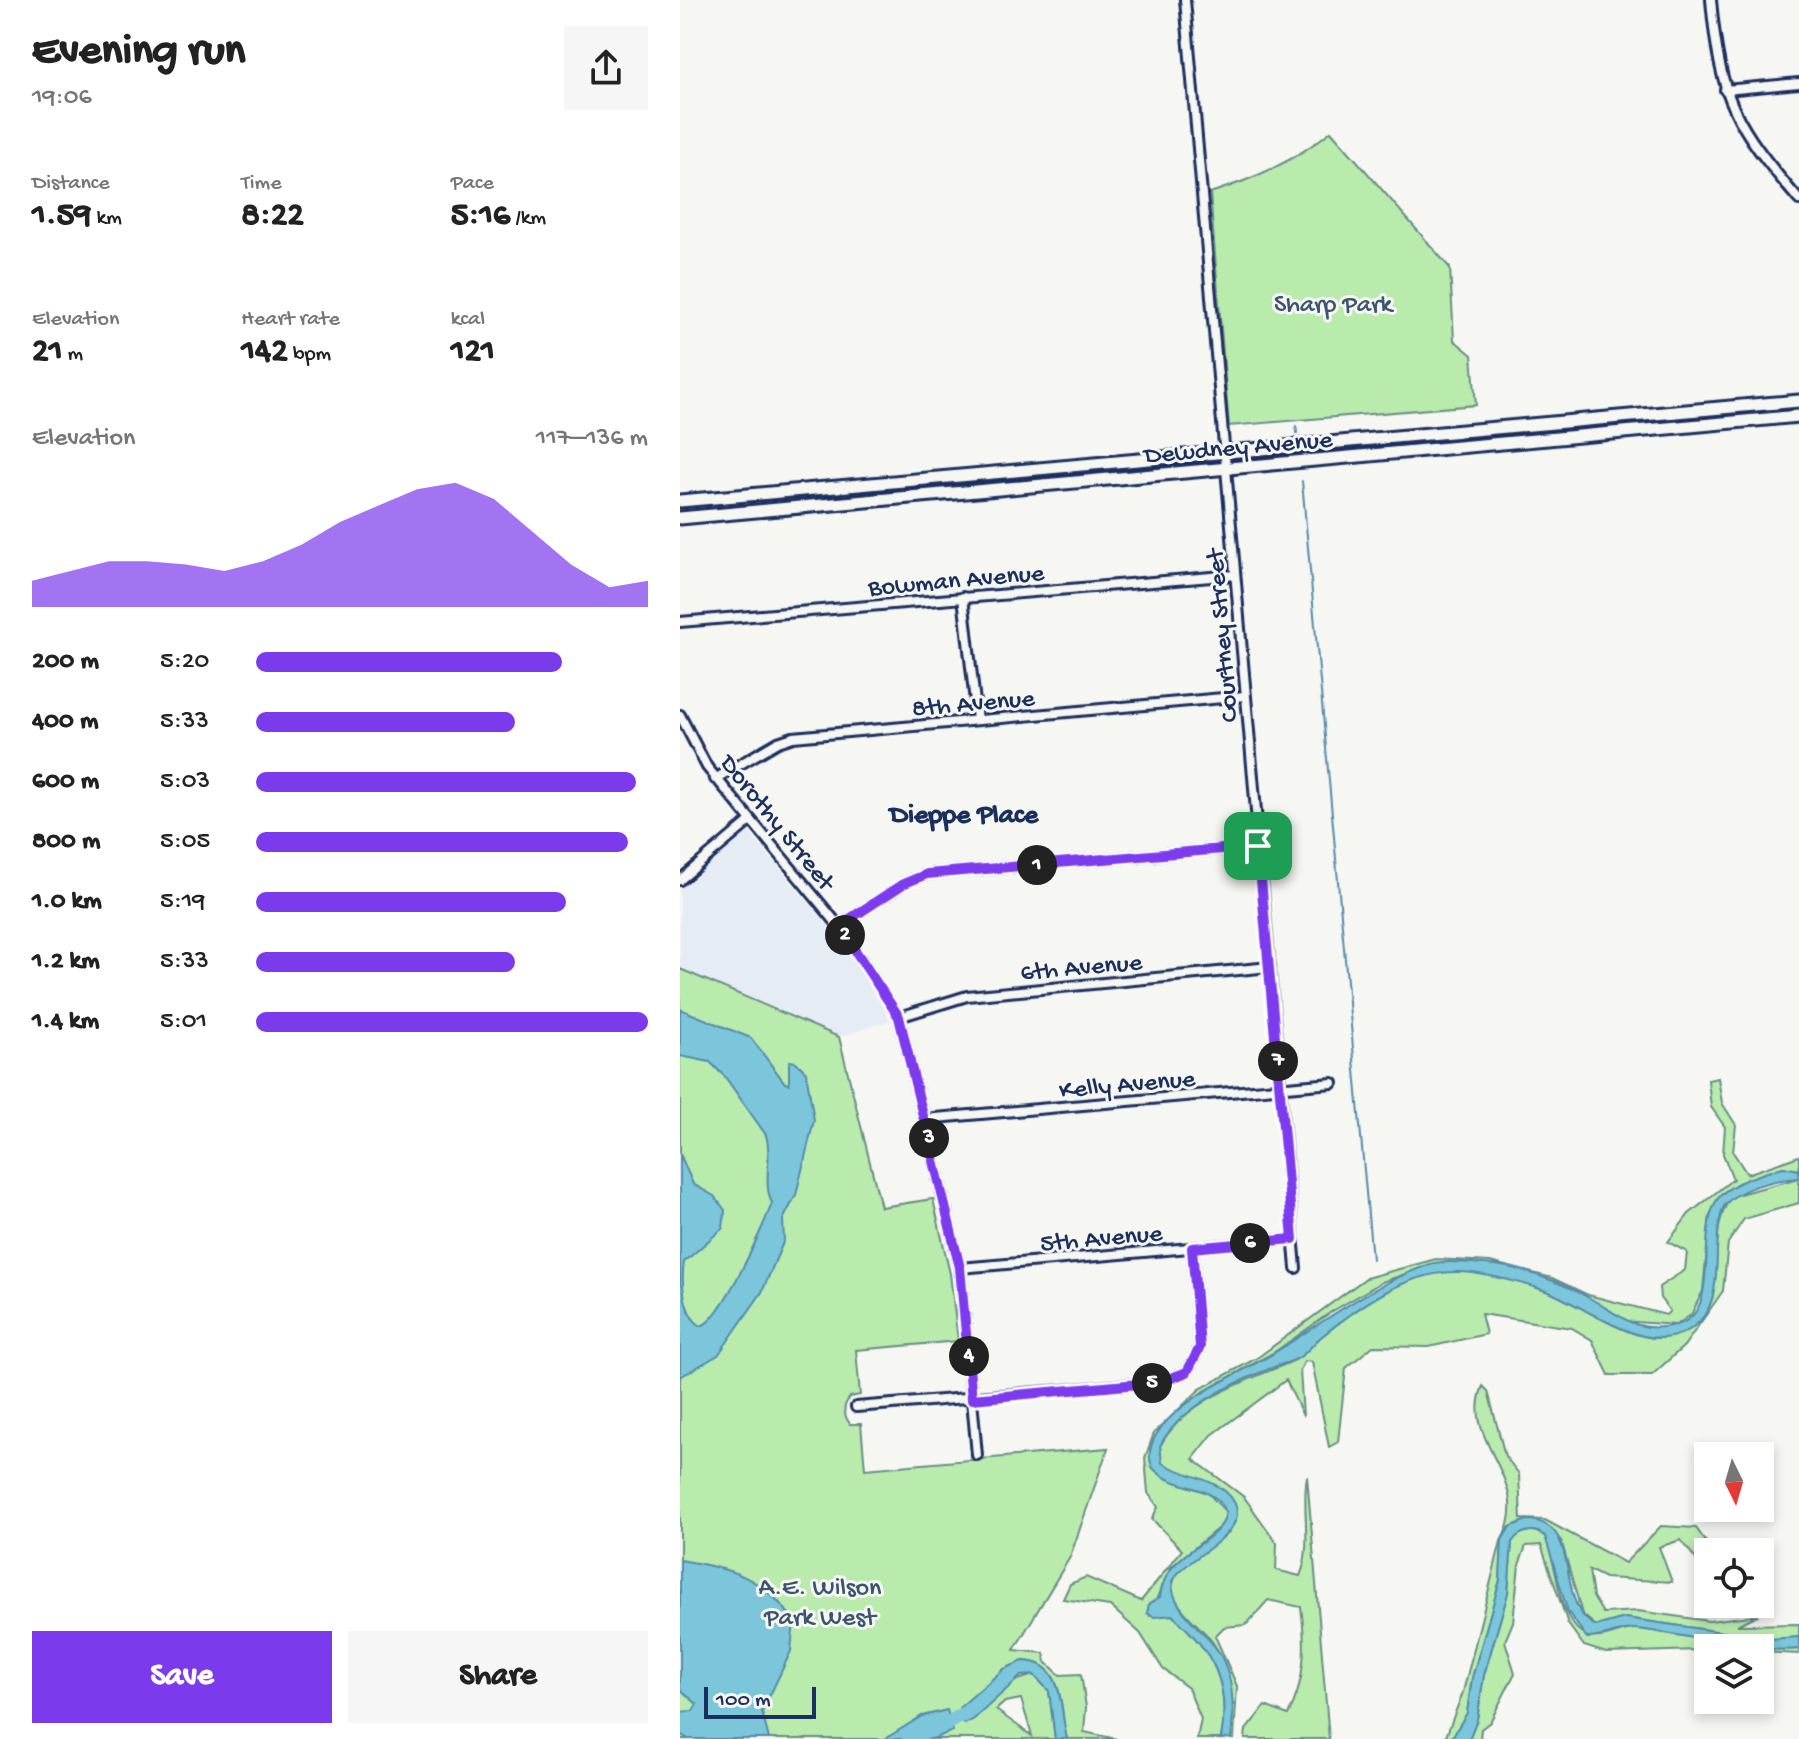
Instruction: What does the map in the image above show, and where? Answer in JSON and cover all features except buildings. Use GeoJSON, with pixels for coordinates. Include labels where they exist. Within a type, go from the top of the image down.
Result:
{"type":"FeatureCollection","features":[{"type":"Feature","properties":{"kind":"main road","name":"Dewdney Avenue"},"geometry":{"type":"LineString","coordinates":[[680,501],[1799,401]]}},
{"type":"Feature","properties":{"kind":"main road","name":"Dewdney Avenue"},"geometry":{"type":"LineString","coordinates":[[680,518],[1799,416]]}},
{"type":"Feature","properties":{"kind":"street","name":"Courtney Street"},"geometry":{"type":"LineString","coordinates":[[1185,0],[1296,1268]]}},
{"type":"Feature","properties":{"kind":"street"},"geometry":{"type":"LineString","coordinates":[[1711,0],[1725,90],[1748,140],[1799,200]]}},
{"type":"Feature","properties":{"kind":"street"},"geometry":{"type":"LineString","coordinates":[[1725,90],[1799,83]]}},
{"type":"Feature","properties":{"kind":"street","name":"Bowman Avenue"},"geometry":{"type":"LineString","coordinates":[[680,622],[1235,575]]}},
{"type":"Feature","properties":{"kind":"street"},"geometry":{"type":"LineString","coordinates":[[963,597],[977,720]]}},
{"type":"Feature","properties":{"kind":"street","name":"8th Avenue"},"geometry":{"type":"LineString","coordinates":[[715,779],[778,742],[793,737],[1245,696]]}},
{"type":"Feature","properties":{"kind":"street","name":"Dorothy Street"},"geometry":{"type":"LineString","coordinates":[[680,715],[715,779],[839,926],[899,1017],[960,1268],[977,1455]]}},
{"type":"Feature","properties":{"kind":"street"},"geometry":{"type":"LineString","coordinates":[[680,880],[750,821]]}},
{"type":"Feature","properties":{"kind":"street"},"geometry":{"type":"LineString","coordinates":[[839,926],[903,884],[927,874],[1258,846]]}},
{"type":"Feature","properties":{"kind":"street","name":"6th Avenue"},"geometry":{"type":"LineString","coordinates":[[899,1017],[967,996],[1270,967]]}},
{"type":"Feature","properties":{"kind":"street","name":"Kelly Avenue"},"geometry":{"type":"LineString","coordinates":[[924,1119],[1333,1083]]}},
{"type":"Feature","properties":{"kind":"street","name":"5th Avenue"},"geometry":{"type":"LineString","coordinates":[[960,1268],[1293,1239]]}},
{"type":"Feature","properties":{"kind":"street"},"geometry":{"type":"LineString","coordinates":[[856,1407],[1161,1382],[1187,1372],[1200,1347],[1192,1248]]}},
{"type":"Feature","properties":{"kind":"shaded area"},"geometry":{"type":"Polygon","coordinates":[[[748,831],[828,926],[877,993],[890,1020],[839,1037],[680,969],[680,889],[748,831]]]}},
{"type":"Feature","properties":{"kind":"green space","name":"Sharp Park"},"geometry":{"type":"Polygon","coordinates":[[[1331,131],[1450,268],[1454,340],[1472,355],[1476,405],[1229,426],[1210,193],[1274,168],[1331,131]]]}},
{"type":"Feature","properties":{"kind":"green space","name":"A.E. Wilson Park West"},"geometry":{"type":"Polygon","coordinates":[[[680,969],[839,1037],[881,1207],[933,1199],[950,1274],[958,1341],[856,1350],[860,1395],[850,1397],[844,1410],[850,1424],[861,1424],[865,1469],[1108,1448],[1070,1557],[1014,1650],[1044,1653],[1046,1662],[1060,1675],[1081,1674],[1086,1707],[1084,1732],[1117,1739],[1067,1739],[1054,1678],[1037,1663],[1023,1661],[1004,1669],[976,1693],[1034,1675],[1049,1691],[1055,1739],[680,1739],[680,969]],[[1021,1699],[1005,1702],[996,1710],[1032,1736],[1021,1699]]]}},
{"type":"Feature","properties":{"kind":"green space"},"geometry":{"type":"Polygon","coordinates":[[[1718,1078],[1722,1103],[1736,1125],[1733,1152],[1747,1174],[1799,1156],[1799,1170],[1783,1167],[1738,1183],[1721,1194],[1710,1215],[1703,1291],[1691,1315],[1676,1325],[1622,1321],[1560,1286],[1491,1265],[1469,1266],[1462,1262],[1426,1267],[1382,1282],[1331,1312],[1276,1351],[1201,1393],[1165,1425],[1150,1449],[1167,1479],[1208,1493],[1226,1512],[1223,1524],[1171,1567],[1150,1616],[1172,1615],[1198,1642],[1216,1670],[1223,1701],[1221,1739],[1197,1739],[1201,1719],[1188,1688],[1163,1669],[1140,1633],[1110,1606],[1063,1599],[1070,1584],[1086,1577],[1141,1601],[1182,1550],[1152,1519],[1158,1507],[1148,1493],[1145,1458],[1154,1433],[1200,1389],[1257,1358],[1366,1278],[1436,1259],[1490,1262],[1552,1278],[1588,1295],[1666,1315],[1670,1311],[1660,1298],[1659,1287],[1685,1270],[1687,1252],[1668,1242],[1689,1214],[1733,1179],[1723,1154],[1725,1127],[1711,1107],[1708,1080],[1718,1078]]]}},
{"type":"Feature","properties":{"kind":"green space"},"geometry":{"type":"Polygon","coordinates":[[[1799,1178],[1799,1203],[1744,1219],[1728,1243],[1723,1291],[1684,1346],[1652,1375],[1609,1375],[1592,1340],[1572,1328],[1481,1314],[1486,1334],[1429,1347],[1373,1346],[1346,1368],[1338,1442],[1329,1447],[1312,1362],[1305,1361],[1300,1370],[1303,1416],[1286,1380],[1212,1435],[1193,1459],[1244,1497],[1277,1543],[1276,1570],[1300,1576],[1306,1552],[1307,1476],[1329,1739],[1245,1739],[1246,1730],[1265,1706],[1288,1715],[1301,1676],[1304,1635],[1301,1607],[1268,1600],[1246,1625],[1224,1627],[1215,1636],[1237,1686],[1234,1739],[1231,1739],[1232,1697],[1221,1657],[1206,1634],[1182,1609],[1172,1590],[1174,1580],[1186,1563],[1230,1531],[1225,1492],[1162,1464],[1160,1446],[1185,1415],[1220,1393],[1295,1360],[1373,1298],[1401,1283],[1431,1273],[1461,1271],[1506,1278],[1563,1298],[1630,1332],[1663,1338],[1678,1334],[1697,1321],[1708,1306],[1714,1288],[1718,1231],[1732,1196],[1799,1178]]]}},
{"type":"Feature","properties":{"kind":"green space"},"geometry":{"type":"Polygon","coordinates":[[[1483,1386],[1488,1391],[1505,1456],[1519,1474],[1521,1519],[1545,1520],[1625,1563],[1661,1526],[1696,1528],[1703,1538],[1694,1538],[1694,1557],[1681,1540],[1659,1547],[1672,1582],[1605,1578],[1589,1570],[1593,1597],[1603,1613],[1638,1611],[1709,1621],[1752,1618],[1737,1625],[1799,1624],[1799,1637],[1774,1639],[1774,1634],[1736,1634],[1625,1618],[1596,1626],[1582,1614],[1561,1540],[1527,1520],[1510,1527],[1502,1540],[1500,1580],[1472,1678],[1467,1713],[1451,1739],[1445,1739],[1463,1692],[1501,1541],[1509,1519],[1510,1498],[1487,1443],[1478,1406],[1483,1386]]]}},
{"type":"Feature","properties":{"kind":"green space"},"geometry":{"type":"Polygon","coordinates":[[[1532,1530],[1545,1536],[1562,1601],[1573,1624],[1582,1633],[1602,1637],[1630,1629],[1656,1631],[1694,1638],[1694,1650],[1606,1653],[1584,1646],[1568,1624],[1541,1545],[1526,1546],[1519,1565],[1513,1622],[1505,1641],[1515,1673],[1490,1722],[1481,1729],[1480,1739],[1469,1739],[1477,1719],[1484,1675],[1508,1593],[1512,1542],[1517,1535],[1532,1530]]]}},
{"type":"Feature","properties":{"kind":"green space"},"geometry":{"type":"Polygon","coordinates":[[[1774,1649],[1799,1649],[1799,1654],[1774,1653],[1774,1649]]]}},
{"type":"Feature","properties":{"kind":"water"},"geometry":{"type":"Polygon","coordinates":[[[680,1009],[751,1038],[785,1083],[789,1084],[789,1061],[796,1062],[806,1072],[814,1120],[796,1195],[783,1220],[784,1240],[762,1292],[718,1355],[680,1377],[680,1154],[693,1184],[714,1196],[725,1210],[723,1228],[684,1262],[683,1288],[687,1306],[701,1326],[730,1291],[772,1203],[768,1187],[766,1135],[725,1077],[710,1062],[680,1056],[680,1009]]]}},
{"type":"Feature","properties":{"kind":"water"},"geometry":{"type":"Polygon","coordinates":[[[1783,1167],[1799,1170],[1799,1178],[1758,1186],[1738,1194],[1724,1206],[1710,1305],[1702,1319],[1689,1330],[1672,1337],[1654,1338],[1617,1327],[1564,1299],[1531,1286],[1473,1273],[1431,1275],[1411,1280],[1373,1299],[1322,1336],[1300,1357],[1228,1387],[1181,1419],[1160,1446],[1162,1463],[1219,1487],[1236,1505],[1236,1518],[1230,1530],[1172,1581],[1178,1603],[1216,1648],[1226,1667],[1232,1697],[1232,1728],[1231,1738],[1221,1739],[1221,1685],[1208,1655],[1172,1615],[1154,1617],[1147,1613],[1149,1604],[1160,1597],[1164,1580],[1172,1568],[1214,1533],[1222,1524],[1226,1512],[1212,1496],[1170,1480],[1152,1467],[1151,1448],[1159,1430],[1195,1398],[1369,1293],[1430,1264],[1456,1262],[1525,1271],[1568,1287],[1640,1326],[1676,1325],[1691,1317],[1700,1304],[1713,1207],[1722,1194],[1735,1185],[1783,1167]]]}},
{"type":"Feature","properties":{"kind":"water"},"geometry":{"type":"Polygon","coordinates":[[[1527,1520],[1545,1524],[1556,1534],[1563,1549],[1575,1601],[1583,1615],[1596,1626],[1625,1618],[1736,1634],[1694,1634],[1694,1638],[1635,1629],[1587,1638],[1568,1612],[1545,1536],[1527,1532],[1512,1542],[1508,1593],[1484,1675],[1477,1719],[1469,1739],[1451,1739],[1467,1713],[1472,1678],[1500,1580],[1502,1540],[1510,1527],[1527,1520]]]}},
{"type":"Feature","properties":{"kind":"water"},"geometry":{"type":"Polygon","coordinates":[[[680,1560],[745,1577],[770,1593],[794,1621],[791,1651],[762,1712],[769,1739],[688,1739],[680,1734],[680,1712],[693,1711],[697,1704],[680,1689],[680,1560]]]}},
{"type":"Feature","properties":{"kind":"water"},"geometry":{"type":"Polygon","coordinates":[[[1799,1637],[1799,1649],[1774,1649],[1774,1639],[1799,1637]]]}},
{"type":"Feature","properties":{"kind":"water"},"geometry":{"type":"Polygon","coordinates":[[[1023,1661],[1037,1663],[1054,1678],[1067,1739],[1055,1739],[1049,1691],[1034,1675],[1021,1676],[974,1719],[965,1724],[959,1720],[959,1708],[1004,1669],[1023,1661]]]}},
{"type":"Feature","properties":{"kind":"water"},"geometry":{"type":"Polygon","coordinates":[[[947,1710],[953,1731],[932,1739],[885,1739],[922,1716],[947,1710]]]}},
{"type":"Feature","properties":{"kind":"waterway"},"geometry":{"type":"LineString","coordinates":[[1296,426],[1297,433]]}},
{"type":"Feature","properties":{"kind":"waterway"},"geometry":{"type":"LineString","coordinates":[[1302,481],[1372,1259]]}},
{"type":"Feature","properties":{"kind":"waterway"},"geometry":{"type":"LineString","coordinates":[[909,1739],[950,1722],[973,1708]]}},
{"type":"Feature","properties":{"kind":"district","name":"Dieppe Place"},"geometry":{"type":"Point","coordinates":[964,812]}},
{"type":"Feature","properties":{"kind":"route"},"geometry":{"type":"LineString","coordinates":[[1258,846],[1293,1239],[1192,1248],[1200,1347],[1187,1372],[1161,1382],[972,1399],[960,1268],[899,1017],[880,983],[839,926],[903,884],[927,874],[1258,846]]}}]}
